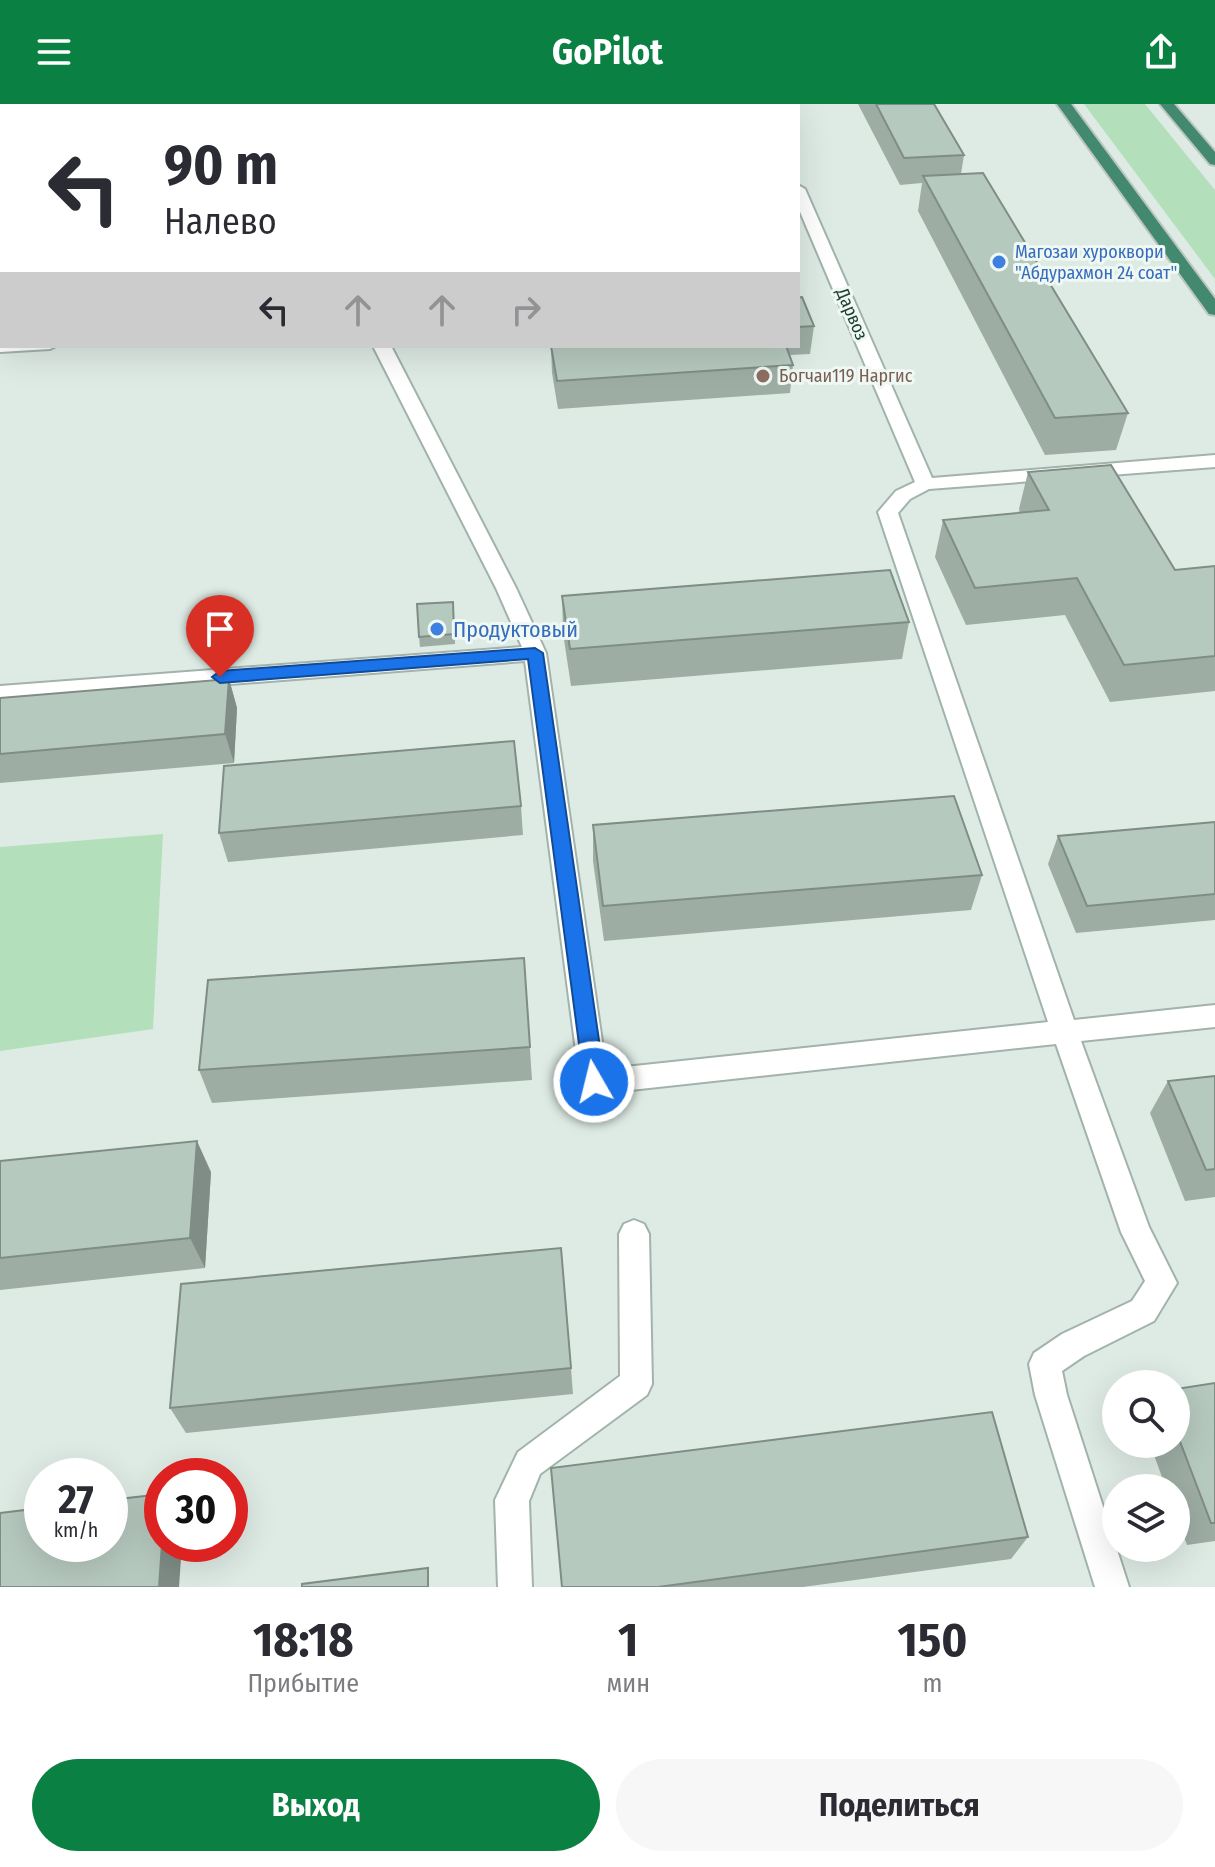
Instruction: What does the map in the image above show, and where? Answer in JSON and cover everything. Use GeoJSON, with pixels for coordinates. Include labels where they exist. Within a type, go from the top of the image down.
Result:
{"type":"FeatureCollection","features":[{"type":"Feature","properties":{"kind":"highway"},"geometry":{"type":"LineString","coordinates":[[1064,104],[1215,310]]}},
{"type":"Feature","properties":{"kind":"highway"},"geometry":{"type":"LineString","coordinates":[[1167,104],[1215,161]]}},
{"type":"Feature","properties":{"kind":"street","name":"Дарвоз"},"geometry":{"type":"LineString","coordinates":[[800,194],[925,484]]}},
{"type":"Feature","properties":{"kind":"street"},"geometry":{"type":"LineString","coordinates":[[383,348],[506,588],[535,653],[594,1082],[1215,1016]]}},
{"type":"Feature","properties":{"kind":"street"},"geometry":{"type":"LineString","coordinates":[[1112,1587],[1051,1395],[1045,1364],[1073,1345],[1143,1311],[1162,1283],[1136,1232],[1065,1033],[888,512],[903,495],[925,484],[1215,461]]}},
{"type":"Feature","properties":{"kind":"street"},"geometry":{"type":"LineString","coordinates":[[0,694],[535,653]]}},
{"type":"Feature","properties":{"kind":"street"},"geometry":{"type":"LineString","coordinates":[[515,1587],[512,1500],[529,1463],[636,1384],[634,1234]]}},
{"type":"Feature","properties":{"kind":"green space"},"geometry":{"type":"Polygon","coordinates":[[[1084,104],[1145,104],[1215,190],[1215,279],[1084,104]]]}},
{"type":"Feature","properties":{"kind":"green space"},"geometry":{"type":"Polygon","coordinates":[[[163,834],[153,1029],[0,1051],[0,847],[163,834]]]}},
{"type":"Feature","properties":{"kind":"building"},"geometry":{"type":"Polygon","coordinates":[[[876,104],[934,104],[964,155],[904,158],[876,104]]]}},
{"type":"Feature","properties":{"kind":"building"},"geometry":{"type":"Polygon","coordinates":[[[983,173],[1128,413],[1055,418],[923,176],[983,173]]]}},
{"type":"Feature","properties":{"kind":"building"},"geometry":{"type":"Polygon","coordinates":[[[802,297],[814,326],[800,327],[802,297]]]}},
{"type":"Feature","properties":{"kind":"building"},"geometry":{"type":"Polygon","coordinates":[[[551,348],[787,348],[793,365],[557,381],[551,348]]]}},
{"type":"Feature","properties":{"kind":"building"},"geometry":{"type":"Polygon","coordinates":[[[1111,465],[1175,570],[1215,566],[1215,656],[1124,665],[1077,578],[975,588],[943,520],[1049,510],[1028,472],[1111,465]]]}},
{"type":"Feature","properties":{"kind":"building"},"geometry":{"type":"Polygon","coordinates":[[[890,570],[909,622],[570,649],[562,596],[890,570]]]}},
{"type":"Feature","properties":{"kind":"building","name":"Продуктовый"},"geometry":{"type":"Polygon","coordinates":[[[453,602],[454,634],[419,637],[417,604],[453,602]]]}},
{"type":"Feature","properties":{"kind":"building"},"geometry":{"type":"Polygon","coordinates":[[[229,679],[225,734],[0,754],[0,698],[229,679]]]}},
{"type":"Feature","properties":{"kind":"building"},"geometry":{"type":"Polygon","coordinates":[[[514,741],[521,806],[219,833],[224,766],[514,741]]]}},
{"type":"Feature","properties":{"kind":"building"},"geometry":{"type":"Polygon","coordinates":[[[954,796],[982,875],[603,906],[593,825],[954,796]]]}},
{"type":"Feature","properties":{"kind":"building"},"geometry":{"type":"Polygon","coordinates":[[[1215,822],[1215,894],[1087,906],[1058,836],[1215,822]]]}},
{"type":"Feature","properties":{"kind":"building"},"geometry":{"type":"Polygon","coordinates":[[[524,958],[530,1047],[199,1070],[208,980],[524,958]]]}},
{"type":"Feature","properties":{"kind":"building"},"geometry":{"type":"Polygon","coordinates":[[[1215,1076],[1215,1169],[1206,1170],[1168,1081],[1215,1076]]]}},
{"type":"Feature","properties":{"kind":"building"},"geometry":{"type":"Polygon","coordinates":[[[197,1141],[190,1238],[0,1258],[0,1161],[197,1141]]]}},
{"type":"Feature","properties":{"kind":"building"},"geometry":{"type":"Polygon","coordinates":[[[561,1248],[571,1368],[170,1408],[181,1284],[561,1248]]]}},
{"type":"Feature","properties":{"kind":"building"},"geometry":{"type":"Polygon","coordinates":[[[1215,1383],[1215,1523],[1211,1523],[1186,1458],[1190,1458],[1190,1387],[1215,1383]]]}},
{"type":"Feature","properties":{"kind":"building"},"geometry":{"type":"Polygon","coordinates":[[[992,1412],[1028,1537],[658,1587],[562,1587],[551,1468],[992,1412]]]}},
{"type":"Feature","properties":{"kind":"building"},"geometry":{"type":"Polygon","coordinates":[[[144,1496],[144,1562],[161,1562],[159,1587],[0,1587],[0,1513],[24,1510],[24,1562],[128,1562],[128,1498],[144,1496]]]}},
{"type":"Feature","properties":{"kind":"building"},"geometry":{"type":"Polygon","coordinates":[[[428,1568],[428,1587],[302,1587],[302,1584],[428,1568]]]}},
{"type":"Feature","properties":{"kind":"place","name":"Магозаи хуроквори \"Абдурахмон 24 соат\""},"geometry":{"type":"Point","coordinates":[999,262]}},
{"type":"Feature","properties":{"kind":"place","name":"Богчаи119 Наргис"},"geometry":{"type":"Point","coordinates":[763,376]}},
{"type":"Feature","properties":{"kind":"place","name":"Продуктовый"},"geometry":{"type":"Point","coordinates":[437,629]}},
{"type":"Feature","properties":{"kind":"route"},"geometry":{"type":"LineString","coordinates":[[220,677],[535,653],[594,1082]]}}]}
